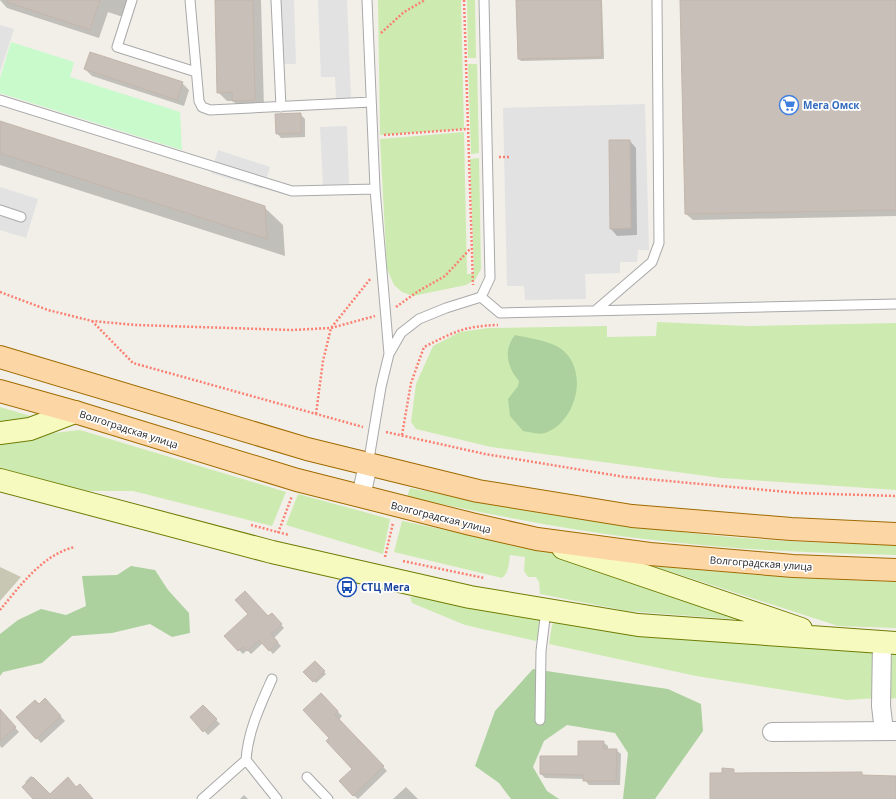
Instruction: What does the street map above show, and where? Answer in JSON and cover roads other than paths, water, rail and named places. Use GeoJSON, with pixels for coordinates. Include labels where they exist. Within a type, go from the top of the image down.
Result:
{"type":"FeatureCollection","features":[{"type":"Feature","properties":{"kind":"main road"},"geometry":{"type":"LineString","coordinates":[[0,357],[267,437],[368,465],[478,491],[632,516],[791,529],[896,534]]}},
{"type":"Feature","properties":{"kind":"main road","name":"Волгоградская улица"},"geometry":{"type":"LineString","coordinates":[[0,391],[75,412],[259,470],[537,539],[650,554],[793,566],[896,570]]}},
{"type":"Feature","properties":{"kind":"main road"},"geometry":{"type":"LineString","coordinates":[[0,433],[30,430],[75,412]]}},
{"type":"Feature","properties":{"kind":"main road"},"geometry":{"type":"LineString","coordinates":[[0,480],[272,552],[470,597],[638,625],[889,643]]}},
{"type":"Feature","properties":{"kind":"main road"},"geometry":{"type":"LineString","coordinates":[[537,539],[831,640]]}},
{"type":"Feature","properties":{"kind":"street"},"geometry":{"type":"LineString","coordinates":[[361,496],[368,465]]}},
{"type":"Feature","properties":{"kind":"street"},"geometry":{"type":"LineString","coordinates":[[772,732],[890,731],[881,706],[889,643]]}},
{"type":"Feature","properties":{"kind":"lane"},"geometry":{"type":"LineString","coordinates":[[132,0],[117,47],[196,72]]}},
{"type":"Feature","properties":{"kind":"lane"},"geometry":{"type":"LineString","coordinates":[[190,0],[199,101],[202,107],[210,110],[372,102]]}},
{"type":"Feature","properties":{"kind":"lane"},"geometry":{"type":"LineString","coordinates":[[276,0],[281,107]]}},
{"type":"Feature","properties":{"kind":"lane"},"geometry":{"type":"LineString","coordinates":[[367,0],[375,189],[389,354]]}},
{"type":"Feature","properties":{"kind":"lane"},"geometry":{"type":"LineString","coordinates":[[368,465],[381,388],[389,354],[401,333],[419,319],[446,308],[477,299],[490,278],[484,0]]}},
{"type":"Feature","properties":{"kind":"lane"},"geometry":{"type":"LineString","coordinates":[[595,311],[652,262],[659,243],[658,0]]}},
{"type":"Feature","properties":{"kind":"lane"},"geometry":{"type":"LineString","coordinates":[[0,100],[292,191],[375,189]]}},
{"type":"Feature","properties":{"kind":"lane"},"geometry":{"type":"LineString","coordinates":[[0,210],[20,216]]}},
{"type":"Feature","properties":{"kind":"lane"},"geometry":{"type":"LineString","coordinates":[[477,299],[500,313],[896,304]]}},
{"type":"Feature","properties":{"kind":"lane"},"geometry":{"type":"LineString","coordinates":[[540,720],[541,651],[546,610]]}},
{"type":"Feature","properties":{"kind":"lane"},"geometry":{"type":"LineString","coordinates":[[272,679],[254,719],[247,740],[246,760],[277,799]]}},
{"type":"Feature","properties":{"kind":"lane"},"geometry":{"type":"LineString","coordinates":[[202,799],[246,760]]}},
{"type":"Feature","properties":{"kind":"lane"},"geometry":{"type":"LineString","coordinates":[[307,777],[328,799]]}},
{"type":"Feature","properties":{"kind":"place","name":"Мега Омск"},"geometry":{"type":"Point","coordinates":[789,105]}},
{"type":"Feature","properties":{"kind":"place","name":"СТЦ Мега"},"geometry":{"type":"Point","coordinates":[347,587]}}]}
